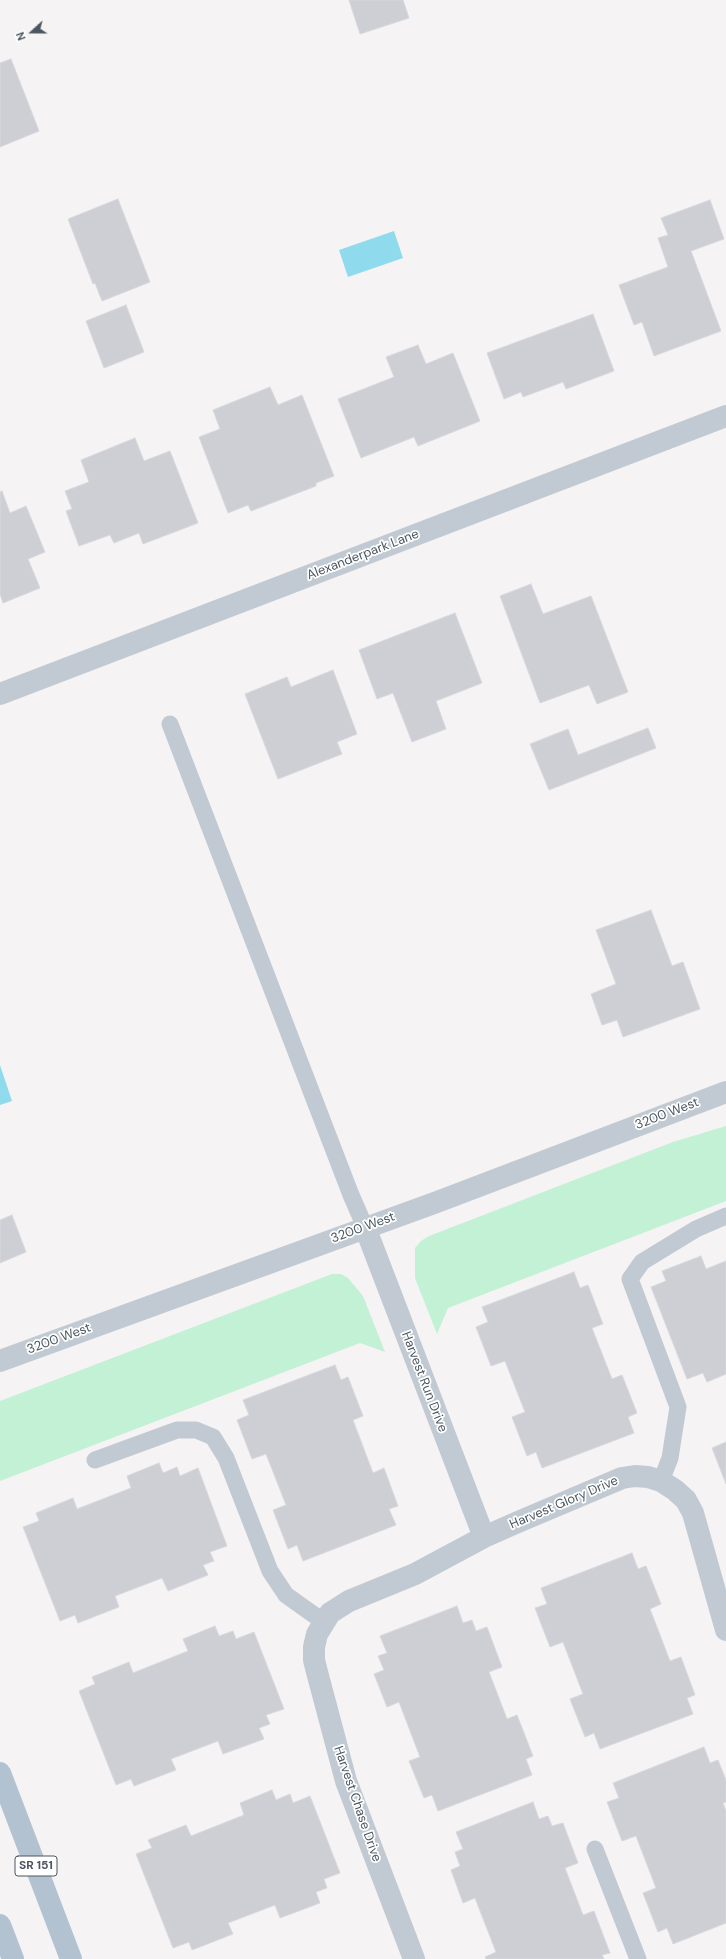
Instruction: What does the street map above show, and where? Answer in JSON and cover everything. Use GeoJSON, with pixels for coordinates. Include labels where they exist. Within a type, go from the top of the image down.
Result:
{"type":"FeatureCollection","features":[{"type":"Feature","properties":{"kind":"main road","name":"SR 151"},"geometry":{"type":"LineString","coordinates":[[0,1772],[71,1959]]}},
{"type":"Feature","properties":{"kind":"main road"},"geometry":{"type":"LineString","coordinates":[[0,1925],[13,1959]]}},
{"type":"Feature","properties":{"kind":"street","name":"Alexanderpark Lane"},"geometry":{"type":"LineString","coordinates":[[0,694],[726,416]]}},
{"type":"Feature","properties":{"kind":"street","name":"3200 West"},"geometry":{"type":"LineString","coordinates":[[0,1361],[437,1202],[726,1092]]}},
{"type":"Feature","properties":{"kind":"street","name":"Harvest Run Drive"},"geometry":{"type":"LineString","coordinates":[[365,1227],[484,1537]]}},
{"type":"Feature","properties":{"kind":"street","name":"Harvest Glory Drive"},"geometry":{"type":"LineString","coordinates":[[324,1622],[330,1614],[349,1601],[416,1574],[484,1537],[622,1478],[635,1476],[648,1477],[661,1481],[680,1495],[693,1513],[726,1630]]}},
{"type":"Feature","properties":{"kind":"street","name":"Harvest Chase Drive"},"geometry":{"type":"LineString","coordinates":[[324,1622],[317,1634],[314,1647],[314,1660],[340,1760],[414,1959]]}},
{"type":"Feature","properties":{"kind":"lane"},"geometry":{"type":"LineString","coordinates":[[170,724],[351,1195],[365,1227]]}},
{"type":"Feature","properties":{"kind":"lane"},"geometry":{"type":"LineString","coordinates":[[661,1481],[670,1458],[678,1407],[630,1279],[642,1262],[696,1229],[726,1216]]}},
{"type":"Feature","properties":{"kind":"lane"},"geometry":{"type":"LineString","coordinates":[[95,1460],[177,1430],[196,1430],[213,1436],[226,1458],[270,1571],[286,1595],[324,1622]]}},
{"type":"Feature","properties":{"kind":"lane"},"geometry":{"type":"LineString","coordinates":[[595,1849],[638,1959]]}},
{"type":"Feature","properties":{"kind":"green space"},"geometry":{"type":"Polygon","coordinates":[[[726,1126],[726,1201],[448,1308],[437,1334],[415,1278],[415,1248],[421,1241],[429,1236],[673,1142],[726,1126]]]}},
{"type":"Feature","properties":{"kind":"green space"},"geometry":{"type":"Polygon","coordinates":[[[332,1274],[341,1274],[348,1278],[363,1296],[385,1352],[360,1343],[0,1481],[0,1401],[332,1274]]]}},
{"type":"Feature","properties":{"kind":"water"},"geometry":{"type":"Polygon","coordinates":[[[394,231],[403,258],[348,277],[339,250],[394,231]]]}},
{"type":"Feature","properties":{"kind":"water"},"geometry":{"type":"Polygon","coordinates":[[[0,1065],[12,1101],[0,1105],[0,1065]]]}},
{"type":"Feature","properties":{"kind":"building"},"geometry":{"type":"Polygon","coordinates":[[[349,0],[403,0],[409,18],[360,34],[349,0]]]}},
{"type":"Feature","properties":{"kind":"building"},"geometry":{"type":"Polygon","coordinates":[[[11,59],[39,131],[0,147],[0,63],[11,59]]]}},
{"type":"Feature","properties":{"kind":"building"},"geometry":{"type":"Polygon","coordinates":[[[118,199],[150,282],[102,301],[95,283],[93,284],[68,219],[118,199]]]}},
{"type":"Feature","properties":{"kind":"building"},"geometry":{"type":"Polygon","coordinates":[[[710,200],[724,239],[691,251],[721,331],[654,356],[642,322],[634,325],[619,285],[668,267],[658,238],[668,235],[661,218],[710,200]]]}},
{"type":"Feature","properties":{"kind":"building"},"geometry":{"type":"Polygon","coordinates":[[[126,305],[144,352],[104,368],[86,321],[126,305]]]}},
{"type":"Feature","properties":{"kind":"building"},"geometry":{"type":"Polygon","coordinates":[[[593,314],[614,371],[566,389],[563,382],[523,397],[521,392],[504,399],[487,353],[593,314]]]}},
{"type":"Feature","properties":{"kind":"building"},"geometry":{"type":"Polygon","coordinates":[[[418,345],[426,364],[453,353],[480,421],[418,446],[414,437],[361,458],[338,399],[394,377],[386,357],[418,345]]]}},
{"type":"Feature","properties":{"kind":"building"},"geometry":{"type":"Polygon","coordinates":[[[270,387],[278,405],[302,395],[334,476],[316,483],[316,486],[251,511],[248,505],[228,513],[199,437],[220,429],[213,410],[270,387]]]}},
{"type":"Feature","properties":{"kind":"building"},"geometry":{"type":"Polygon","coordinates":[[[135,438],[144,461],[170,451],[198,523],[143,544],[139,533],[114,543],[110,535],[79,546],[66,511],[72,509],[65,491],[89,482],[81,460],[135,438]]]}},
{"type":"Feature","properties":{"kind":"building"},"geometry":{"type":"Polygon","coordinates":[[[2,491],[10,513],[26,506],[45,552],[28,559],[40,588],[3,603],[0,594],[0,492],[2,491]]]}},
{"type":"Feature","properties":{"kind":"building"},"geometry":{"type":"Polygon","coordinates":[[[531,584],[543,614],[591,596],[628,692],[597,704],[589,685],[540,703],[500,596],[531,584]]]}},
{"type":"Feature","properties":{"kind":"building"},"geometry":{"type":"Polygon","coordinates":[[[455,613],[482,683],[436,701],[446,729],[412,742],[393,693],[377,699],[359,650],[455,613]]]}},
{"type":"Feature","properties":{"kind":"building"},"geometry":{"type":"Polygon","coordinates":[[[333,670],[357,734],[337,742],[342,754],[278,779],[245,694],[287,677],[291,687],[333,670]]]}},
{"type":"Feature","properties":{"kind":"building"},"geometry":{"type":"Polygon","coordinates":[[[648,728],[656,748],[549,790],[530,744],[568,729],[578,755],[648,728]]]}},
{"type":"Feature","properties":{"kind":"building"},"geometry":{"type":"Polygon","coordinates":[[[651,910],[672,966],[683,962],[700,1009],[623,1037],[617,1020],[602,1025],[591,994],[616,984],[596,930],[651,910]]]}},
{"type":"Feature","properties":{"kind":"building"},"geometry":{"type":"Polygon","coordinates":[[[12,1215],[26,1252],[0,1263],[0,1220],[12,1215]]]}},
{"type":"Feature","properties":{"kind":"building"},"geometry":{"type":"Polygon","coordinates":[[[701,1256],[706,1269],[726,1261],[726,1374],[707,1382],[703,1373],[687,1379],[651,1287],[666,1281],[662,1271],[701,1256]]]}},
{"type":"Feature","properties":{"kind":"building"},"geometry":{"type":"Polygon","coordinates":[[[574,1272],[580,1288],[588,1285],[603,1324],[592,1328],[612,1379],[622,1375],[637,1413],[628,1417],[634,1433],[542,1468],[536,1452],[527,1456],[512,1417],[525,1412],[505,1361],[491,1366],[476,1327],[488,1322],[482,1307],[574,1272]]]}},
{"type":"Feature","properties":{"kind":"building"},"geometry":{"type":"Polygon","coordinates":[[[335,1365],[341,1380],[348,1377],[363,1416],[353,1420],[373,1473],[384,1468],[398,1506],[389,1509],[396,1525],[303,1561],[297,1545],[288,1549],[273,1510],[286,1505],[266,1454],[252,1459],[237,1420],[249,1415],[243,1400],[335,1365]]]}},
{"type":"Feature","properties":{"kind":"building"},"geometry":{"type":"Polygon","coordinates":[[[726,1442],[726,1484],[712,1448],[726,1442]]]}},
{"type":"Feature","properties":{"kind":"building"},"geometry":{"type":"Polygon","coordinates":[[[159,1463],[163,1473],[177,1467],[180,1476],[198,1468],[227,1546],[210,1552],[214,1561],[203,1565],[208,1575],[168,1591],[162,1578],[115,1596],[119,1607],[78,1623],[75,1615],[60,1621],[23,1527],[39,1521],[36,1513],[73,1498],[77,1509],[131,1488],[127,1476],[159,1463]]]}},
{"type":"Feature","properties":{"kind":"building"},"geometry":{"type":"Polygon","coordinates":[[[632,1553],[638,1569],[646,1566],[661,1604],[650,1609],[670,1661],[681,1657],[695,1695],[687,1698],[693,1714],[600,1749],[594,1733],[585,1737],[570,1699],[583,1694],[563,1642],[550,1647],[535,1608],[547,1604],[541,1588],[632,1553]]]}},
{"type":"Feature","properties":{"kind":"building"},"geometry":{"type":"Polygon","coordinates":[[[457,1606],[463,1623],[472,1620],[476,1631],[487,1627],[502,1667],[489,1672],[507,1719],[517,1715],[533,1756],[526,1759],[532,1775],[438,1811],[432,1795],[424,1798],[409,1761],[420,1757],[399,1702],[387,1707],[374,1674],[384,1670],[378,1656],[387,1653],[380,1636],[457,1606]]]}},
{"type":"Feature","properties":{"kind":"building"},"geometry":{"type":"Polygon","coordinates":[[[215,1626],[219,1636],[233,1631],[236,1639],[254,1632],[284,1709],[266,1715],[270,1724],[259,1728],[264,1739],[223,1754],[218,1741],[171,1759],[176,1770],[134,1786],[131,1779],[116,1785],[79,1691],[95,1684],[92,1677],[129,1662],[133,1673],[188,1651],[183,1639],[215,1626]]]}},
{"type":"Feature","properties":{"kind":"building"},"geometry":{"type":"Polygon","coordinates":[[[704,1747],[710,1763],[718,1760],[726,1780],[726,1802],[723,1803],[726,1811],[726,1923],[673,1944],[667,1928],[658,1932],[643,1893],[656,1888],[636,1836],[622,1841],[607,1802],[619,1798],[613,1783],[704,1747]]]}},
{"type":"Feature","properties":{"kind":"building"},"geometry":{"type":"Polygon","coordinates":[[[272,1790],[276,1800],[290,1794],[293,1803],[310,1796],[340,1873],[324,1879],[327,1888],[316,1892],[320,1903],[280,1918],[275,1905],[228,1923],[233,1934],[192,1950],[189,1942],[173,1948],[136,1854],[152,1848],[148,1840],[186,1825],[191,1836],[244,1815],[240,1803],[272,1790]]]}},
{"type":"Feature","properties":{"kind":"building"},"geometry":{"type":"Polygon","coordinates":[[[533,1802],[539,1819],[548,1816],[552,1826],[563,1823],[578,1863],[565,1868],[583,1915],[594,1911],[610,1953],[602,1955],[604,1959],[486,1959],[485,1957],[496,1952],[475,1898],[463,1903],[451,1870],[460,1866],[455,1852],[463,1849],[456,1832],[533,1802]]]}}]}
